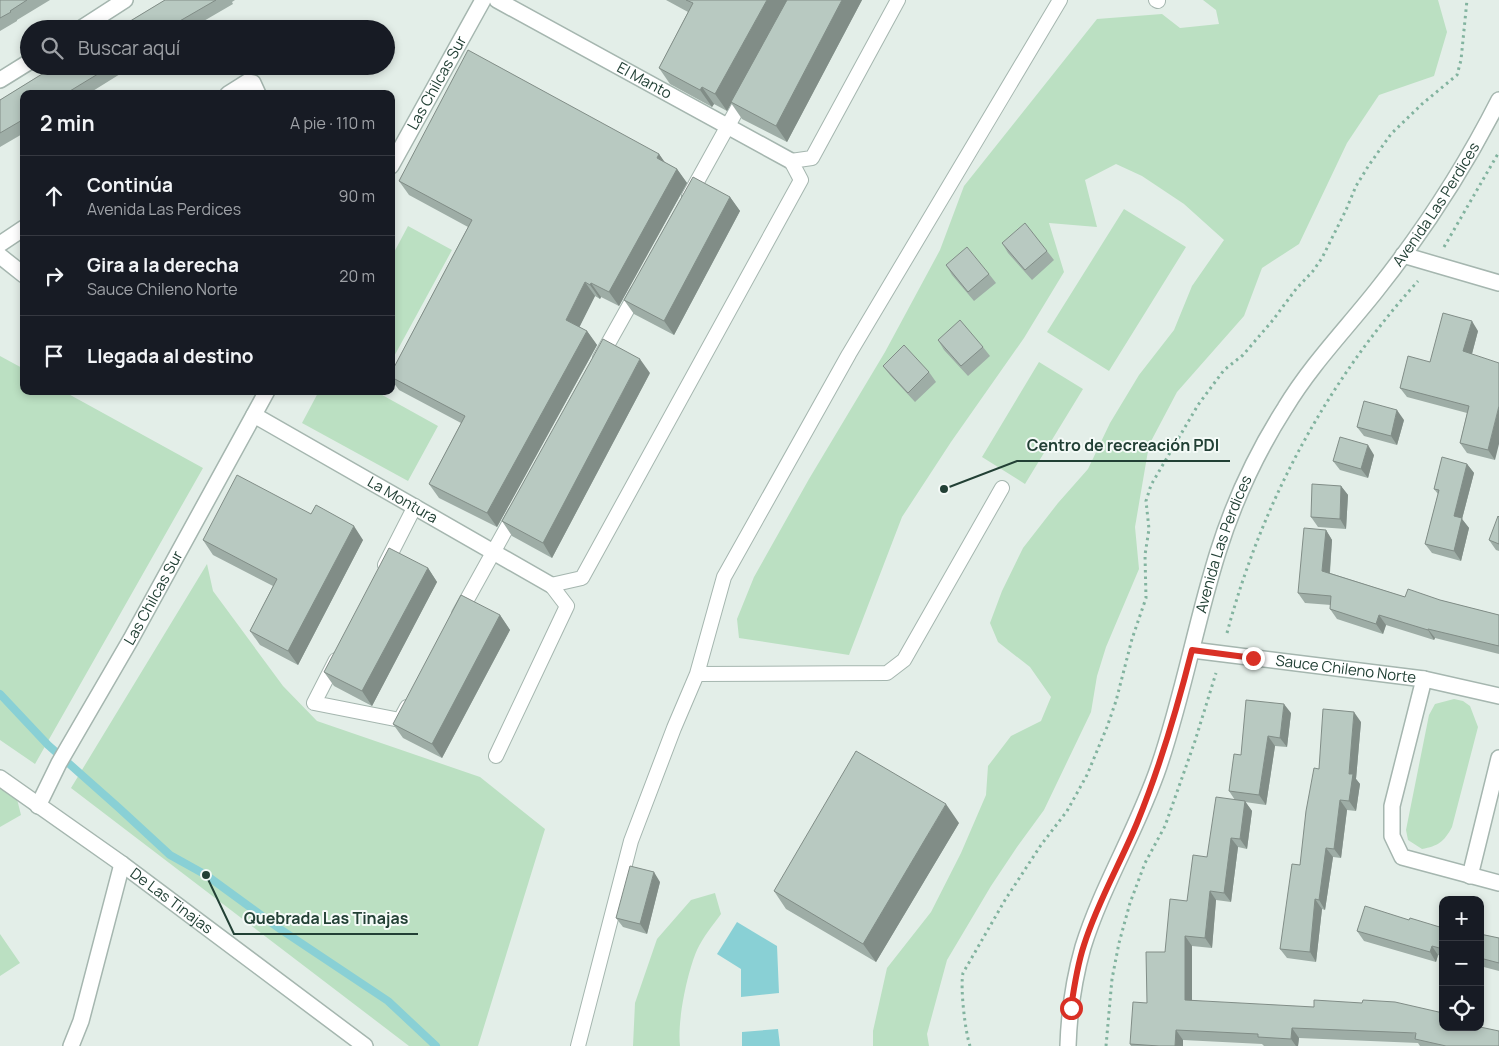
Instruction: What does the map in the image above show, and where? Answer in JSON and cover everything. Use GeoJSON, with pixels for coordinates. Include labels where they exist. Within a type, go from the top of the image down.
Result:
{"type":"FeatureCollection","features":[{"type":"Feature","properties":{"kind":"street"},"geometry":{"type":"LineString","coordinates":[[94,20],[125,0]]}},
{"type":"Feature","properties":{"kind":"street","name":"El Manto"},"geometry":{"type":"LineString","coordinates":[[497,0],[791,161]]}},
{"type":"Feature","properties":{"kind":"street","name":"Las Chilcas Sur"},"geometry":{"type":"LineString","coordinates":[[395,158],[477,2]]}},
{"type":"Feature","properties":{"kind":"street"},"geometry":{"type":"LineString","coordinates":[[0,80],[20,68]]}},
{"type":"Feature","properties":{"kind":"street"},"geometry":{"type":"LineString","coordinates":[[234,90],[247,82],[253,83],[256,90]]}},
{"type":"Feature","properties":{"kind":"street","name":"Avenida Las Perdices"},"geometry":{"type":"LineString","coordinates":[[1068,1046],[1071,1008],[1084,946],[1094,916],[1136,825],[1158,768],[1177,710],[1218,551],[1231,514],[1264,442],[1285,407],[1308,373],[1403,255],[1432,214],[1499,100]]}},
{"type":"Feature","properties":{"kind":"street"},"geometry":{"type":"LineString","coordinates":[[0,244],[20,231]]}},
{"type":"Feature","properties":{"kind":"street"},"geometry":{"type":"LineString","coordinates":[[1403,255],[1499,283]]}},
{"type":"Feature","properties":{"kind":"street"},"geometry":{"type":"LineString","coordinates":[[0,256],[20,271]]}},
{"type":"Feature","properties":{"kind":"street","name":"Las Chilcas Sur"},"geometry":{"type":"LineString","coordinates":[[38,806],[59,763],[131,639],[265,395]]}},
{"type":"Feature","properties":{"kind":"street","name":"La Montura"},"geometry":{"type":"LineString","coordinates":[[254,415],[551,585]]}},
{"type":"Feature","properties":{"kind":"street","name":"Sauce Chileno Norte"},"geometry":{"type":"LineString","coordinates":[[1192,650],[1424,679],[1499,696]]}},
{"type":"Feature","properties":{"kind":"street"},"geometry":{"type":"LineString","coordinates":[[1424,679],[1392,806],[1392,836],[1402,857],[1499,883]]}},
{"type":"Feature","properties":{"kind":"street"},"geometry":{"type":"LineString","coordinates":[[1470,876],[1499,758]]}},
{"type":"Feature","properties":{"kind":"street","name":"De Las Tinajas"},"geometry":{"type":"LineString","coordinates":[[0,778],[122,864],[365,1046]]}},
{"type":"Feature","properties":{"kind":"street"},"geometry":{"type":"LineString","coordinates":[[71,1046],[82,1021],[122,864]]}},
{"type":"Feature","properties":{"kind":"lane"},"geometry":{"type":"LineString","coordinates":[[496,756],[567,606],[551,585],[582,578],[801,180],[791,161],[812,158],[898,0]]}},
{"type":"Feature","properties":{"kind":"lane"},"geometry":{"type":"LineString","coordinates":[[578,1046],[631,841],[674,728],[697,674],[724,577],[849,354],[1060,0]]}},
{"type":"Feature","properties":{"kind":"lane"},"geometry":{"type":"LineString","coordinates":[[684,206],[752,82]]}},
{"type":"Feature","properties":{"kind":"lane"},"geometry":{"type":"LineString","coordinates":[[594,370],[641,284]]}},
{"type":"Feature","properties":{"kind":"lane"},"geometry":{"type":"LineString","coordinates":[[697,674],[887,673],[904,660],[1002,488]]}},
{"type":"Feature","properties":{"kind":"lane"},"geometry":{"type":"LineString","coordinates":[[451,628],[522,499]]}},
{"type":"Feature","properties":{"kind":"lane"},"geometry":{"type":"LineString","coordinates":[[380,574],[415,506]]}},
{"type":"Feature","properties":{"kind":"lane"},"geometry":{"type":"LineString","coordinates":[[340,651],[314,703],[400,720],[414,695]]}},
{"type":"Feature","properties":{"kind":"path"},"geometry":{"type":"LineString","coordinates":[[970,1046],[961,982],[963,973],[1005,900],[1041,845],[1067,811],[1087,775],[1116,701],[1132,638],[1146,598],[1145,555],[1149,529],[1146,501],[1151,485],[1198,405],[1224,370],[1242,355],[1273,320],[1322,258],[1356,186],[1391,134],[1422,104],[1457,75],[1461,60],[1467,0]]}},
{"type":"Feature","properties":{"kind":"path"},"geometry":{"type":"LineString","coordinates":[[1106,1046],[1114,970],[1130,902],[1145,863],[1164,826],[1195,741],[1253,550],[1274,500],[1325,404],[1358,355],[1394,308],[1434,264],[1499,152]]}},
{"type":"Feature","properties":{"kind":"green space"},"geometry":{"type":"Polygon","coordinates":[[[1203,0],[1438,0],[1447,32],[1434,76],[1379,95],[1347,143],[1299,244],[1262,268],[1244,316],[1177,392],[1149,445],[1135,527],[1139,569],[1106,647],[1097,676],[1091,712],[1044,810],[991,886],[947,960],[927,1034],[929,1046],[873,1046],[873,1031],[887,968],[931,912],[961,853],[986,795],[988,766],[1011,736],[1041,721],[1051,697],[1030,667],[998,642],[990,623],[1002,591],[1023,548],[1058,503],[1088,469],[1110,423],[1139,375],[1174,330],[1192,286],[1224,240],[1184,204],[1142,176],[1116,164],[1085,180],[1097,227],[1049,223],[1064,272],[1024,338],[951,442],[902,517],[849,655],[739,638],[737,619],[754,577],[809,479],[885,352],[940,250],[964,186],[1097,19],[1162,14],[1180,28],[1219,24],[1216,10],[1203,0]]]}},
{"type":"Feature","properties":{"kind":"green space"},"geometry":{"type":"Polygon","coordinates":[[[1124,209],[1186,247],[1109,371],[1047,332],[1124,209]]]}},
{"type":"Feature","properties":{"kind":"green space"},"geometry":{"type":"Polygon","coordinates":[[[408,226],[452,250],[395,355],[395,250],[408,226]]]}},
{"type":"Feature","properties":{"kind":"green space"},"geometry":{"type":"Polygon","coordinates":[[[0,356],[20,367],[20,395],[70,395],[203,468],[35,764],[0,740],[0,356]]]}},
{"type":"Feature","properties":{"kind":"green space"},"geometry":{"type":"Polygon","coordinates":[[[1039,362],[1083,389],[1025,484],[982,457],[1039,362]]]}},
{"type":"Feature","properties":{"kind":"green space"},"geometry":{"type":"Polygon","coordinates":[[[317,395],[382,395],[438,426],[408,481],[302,423],[317,395]]]}},
{"type":"Feature","properties":{"kind":"green space"},"geometry":{"type":"Polygon","coordinates":[[[207,564],[213,591],[283,686],[317,721],[480,777],[545,829],[478,1046],[409,1046],[71,788],[207,564]]]}},
{"type":"Feature","properties":{"kind":"green space"},"geometry":{"type":"Polygon","coordinates":[[[1454,699],[1463,701],[1470,706],[1478,727],[1452,827],[1440,842],[1422,849],[1408,840],[1406,830],[1429,715],[1435,704],[1454,699]]]}},
{"type":"Feature","properties":{"kind":"green space"},"geometry":{"type":"Polygon","coordinates":[[[0,769],[11,775],[21,815],[0,827],[0,769]]]}},
{"type":"Feature","properties":{"kind":"green space"},"geometry":{"type":"Polygon","coordinates":[[[715,893],[721,914],[702,940],[693,960],[681,1011],[680,1046],[633,1046],[635,1003],[657,939],[691,900],[715,893]]]}},
{"type":"Feature","properties":{"kind":"green space"},"geometry":{"type":"Polygon","coordinates":[[[0,934],[20,963],[0,976],[0,934]]]}},
{"type":"Feature","properties":{"kind":"water"},"geometry":{"type":"Polygon","coordinates":[[[737,922],[777,946],[779,993],[741,997],[741,969],[717,954],[737,922]]]}},
{"type":"Feature","properties":{"kind":"water"},"geometry":{"type":"Polygon","coordinates":[[[778,1029],[780,1046],[742,1046],[742,1032],[778,1029]]]}},
{"type":"Feature","properties":{"kind":"building"},"geometry":{"type":"Polygon","coordinates":[[[0,0],[27,0],[0,18],[0,0]]]}},
{"type":"Feature","properties":{"kind":"building"},"geometry":{"type":"Polygon","coordinates":[[[165,0],[216,0],[181,20],[132,20],[165,0]]]}},
{"type":"Feature","properties":{"kind":"building"},"geometry":{"type":"Polygon","coordinates":[[[686,0],[767,0],[715,94],[702,87],[700,90],[659,68],[693,3],[686,0]]]}},
{"type":"Feature","properties":{"kind":"building"},"geometry":{"type":"Polygon","coordinates":[[[787,0],[842,0],[776,126],[731,102],[787,0]]]}},
{"type":"Feature","properties":{"kind":"building"},"geometry":{"type":"Polygon","coordinates":[[[468,50],[659,154],[657,158],[677,169],[609,292],[585,282],[566,320],[587,331],[487,513],[429,484],[465,416],[395,379],[395,365],[472,220],[399,181],[468,50]]]}},
{"type":"Feature","properties":{"kind":"building"},"geometry":{"type":"Polygon","coordinates":[[[40,75],[96,75],[72,90],[20,90],[20,121],[0,133],[0,100],[40,75]]]}},
{"type":"Feature","properties":{"kind":"building"},"geometry":{"type":"Polygon","coordinates":[[[693,177],[730,197],[664,321],[624,300],[693,177]]]}},
{"type":"Feature","properties":{"kind":"building"},"geometry":{"type":"Polygon","coordinates":[[[1025,223],[1047,251],[1025,270],[1002,243],[1025,223]]]}},
{"type":"Feature","properties":{"kind":"building"},"geometry":{"type":"Polygon","coordinates":[[[967,247],[989,274],[968,292],[946,265],[967,247]]]}},
{"type":"Feature","properties":{"kind":"building"},"geometry":{"type":"Polygon","coordinates":[[[1443,313],[1472,321],[1463,351],[1499,363],[1499,406],[1488,450],[1460,443],[1469,406],[1400,388],[1408,356],[1430,362],[1443,313]]]}},
{"type":"Feature","properties":{"kind":"building"},"geometry":{"type":"Polygon","coordinates":[[[960,320],[983,347],[961,366],[938,340],[960,320]]]}},
{"type":"Feature","properties":{"kind":"building"},"geometry":{"type":"Polygon","coordinates":[[[603,339],[640,359],[543,543],[502,521],[603,339]]]}},
{"type":"Feature","properties":{"kind":"building"},"geometry":{"type":"Polygon","coordinates":[[[904,345],[929,372],[908,393],[883,366],[904,345]]]}},
{"type":"Feature","properties":{"kind":"building"},"geometry":{"type":"Polygon","coordinates":[[[1364,401],[1397,410],[1391,436],[1357,427],[1364,401]]]}},
{"type":"Feature","properties":{"kind":"building"},"geometry":{"type":"Polygon","coordinates":[[[1340,437],[1368,445],[1361,469],[1333,461],[1340,437]]]}},
{"type":"Feature","properties":{"kind":"building"},"geometry":{"type":"Polygon","coordinates":[[[1442,457],[1467,464],[1454,516],[1462,518],[1454,551],[1425,544],[1439,490],[1434,489],[1442,457]]]}},
{"type":"Feature","properties":{"kind":"building"},"geometry":{"type":"Polygon","coordinates":[[[237,475],[311,514],[316,505],[354,526],[288,651],[250,631],[277,579],[203,540],[237,475]]]}},
{"type":"Feature","properties":{"kind":"building"},"geometry":{"type":"Polygon","coordinates":[[[1312,484],[1341,486],[1340,519],[1311,517],[1312,484]]]}},
{"type":"Feature","properties":{"kind":"building"},"geometry":{"type":"Polygon","coordinates":[[[1499,517],[1499,544],[1489,540],[1499,517]]]}},
{"type":"Feature","properties":{"kind":"building"},"geometry":{"type":"Polygon","coordinates":[[[1304,528],[1326,530],[1322,571],[1405,597],[1408,589],[1440,600],[1499,615],[1499,646],[1428,630],[1379,615],[1376,624],[1330,609],[1331,596],[1298,593],[1304,528]]]}},
{"type":"Feature","properties":{"kind":"building"},"geometry":{"type":"Polygon","coordinates":[[[389,548],[428,568],[362,691],[324,672],[389,548]]]}},
{"type":"Feature","properties":{"kind":"building"},"geometry":{"type":"Polygon","coordinates":[[[461,595],[500,615],[432,744],[393,724],[461,595]]]}},
{"type":"Feature","properties":{"kind":"building"},"geometry":{"type":"Polygon","coordinates":[[[1246,700],[1284,704],[1280,738],[1268,736],[1259,795],[1229,791],[1234,754],[1241,755],[1246,700]]]}},
{"type":"Feature","properties":{"kind":"building"},"geometry":{"type":"Polygon","coordinates":[[[1323,709],[1354,712],[1349,774],[1353,774],[1349,801],[1340,800],[1334,849],[1326,848],[1319,900],[1315,899],[1310,952],[1280,949],[1292,864],[1300,865],[1306,811],[1314,768],[1319,769],[1323,709]]]}},
{"type":"Feature","properties":{"kind":"building"},"geometry":{"type":"Polygon","coordinates":[[[856,751],[946,804],[863,944],[774,891],[856,751]]]}},
{"type":"Feature","properties":{"kind":"building"},"geometry":{"type":"Polygon","coordinates":[[[1216,797],[1245,801],[1240,839],[1231,838],[1224,893],[1210,891],[1205,938],[1185,936],[1185,1000],[1314,1007],[1314,1000],[1362,1003],[1363,1000],[1395,1002],[1439,1012],[1439,1031],[1484,1031],[1484,1028],[1499,1031],[1499,1046],[1446,1046],[1415,1039],[1416,1033],[1292,1028],[1291,1039],[1258,1037],[1258,1034],[1176,1030],[1175,1046],[1130,1044],[1133,1002],[1147,1003],[1146,952],[1165,952],[1170,899],[1187,901],[1193,855],[1207,857],[1216,797]]]}},
{"type":"Feature","properties":{"kind":"building"},"geometry":{"type":"Polygon","coordinates":[[[630,866],[654,872],[640,924],[616,918],[630,866]]]}},
{"type":"Feature","properties":{"kind":"building"},"geometry":{"type":"Polygon","coordinates":[[[1365,906],[1409,920],[1410,918],[1439,927],[1439,948],[1432,946],[1430,952],[1357,931],[1365,906]]]}},
{"type":"Feature","properties":{"kind":"building"},"geometry":{"type":"Polygon","coordinates":[[[1484,935],[1499,938],[1499,963],[1484,959],[1484,935]]]}},
{"type":"Feature","properties":{"kind":"waterway"},"geometry":{"type":"LineString","coordinates":[[0,694],[48,745],[170,855],[206,875],[280,929],[388,1001],[436,1046]]}},
{"type":"Feature","properties":{"kind":"place","name":"Centro de recreación PDI"},"geometry":{"type":"Point","coordinates":[944,489]}},
{"type":"Feature","properties":{"kind":"place","name":"Quebrada Las Tinajas"},"geometry":{"type":"Point","coordinates":[206,875]}},
{"type":"Feature","properties":{"kind":"route"},"geometry":{"type":"LineString","coordinates":[[1071,1008],[1076,977],[1094,916],[1136,825],[1158,768],[1177,710],[1192,650],[1253,658]]}}]}
